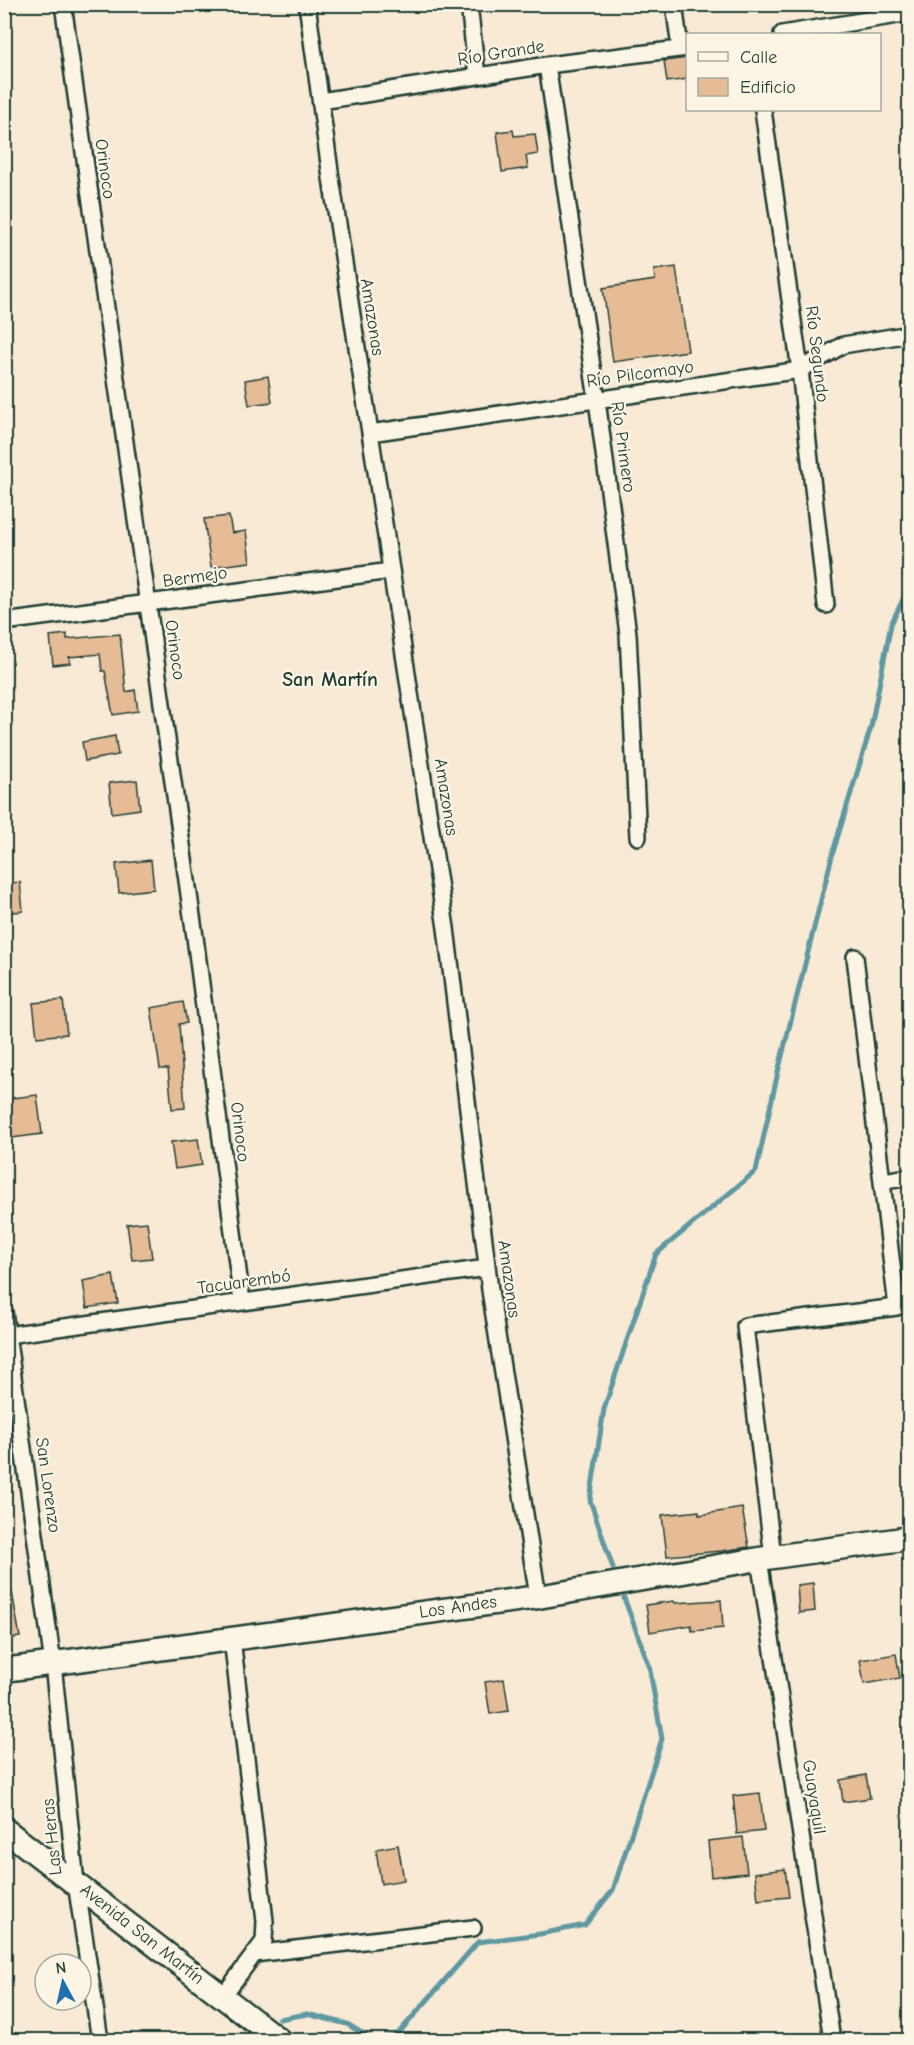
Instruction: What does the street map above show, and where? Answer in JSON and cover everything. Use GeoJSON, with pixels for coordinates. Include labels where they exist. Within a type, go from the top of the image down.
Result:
{"type":"FeatureCollection","features":[{"type":"Feature","properties":{"kind":"main road","name":"Los Andes"},"geometry":{"type":"LineString","coordinates":[[4,1670],[538,1597],[766,1558],[909,1538]]}},
{"type":"Feature","properties":{"kind":"main road","name":"Avenida San Martín"},"geometry":{"type":"LineString","coordinates":[[4,1829],[279,2040]]}},
{"type":"Feature","properties":{"kind":"street","name":"Orinoco"},"geometry":{"type":"LineString","coordinates":[[63,4],[149,603],[242,1302]]}},
{"type":"Feature","properties":{"kind":"street","name":"Amazonas"},"geometry":{"type":"LineString","coordinates":[[307,4],[446,928],[487,1268],[538,1597]]}},
{"type":"Feature","properties":{"kind":"street"},"geometry":{"type":"LineString","coordinates":[[469,4],[477,76]]}},
{"type":"Feature","properties":{"kind":"street"},"geometry":{"type":"LineString","coordinates":[[674,4],[684,48]]}},
{"type":"Feature","properties":{"kind":"street"},"geometry":{"type":"LineString","coordinates":[[788,33],[909,13]]}},
{"type":"Feature","properties":{"kind":"street","name":"Río Grande"},"geometry":{"type":"LineString","coordinates":[[321,101],[547,65],[684,48]]}},
{"type":"Feature","properties":{"kind":"street","name":"Río Primero"},"geometry":{"type":"LineString","coordinates":[[547,65],[597,400],[628,634],[638,837]]}},
{"type":"Feature","properties":{"kind":"street","name":"Río Segundo"},"geometry":{"type":"LineString","coordinates":[[763,111],[800,370],[826,605]]}},
{"type":"Feature","properties":{"kind":"street","name":"Río Pilcomayo"},"geometry":{"type":"LineString","coordinates":[[370,434],[800,370],[843,345],[909,334]]}},
{"type":"Feature","properties":{"kind":"street","name":"Bermejo"},"geometry":{"type":"LineString","coordinates":[[4,622],[391,570]]}},
{"type":"Feature","properties":{"kind":"street"},"geometry":{"type":"LineString","coordinates":[[855,957],[883,1180],[909,1177]]}},
{"type":"Feature","properties":{"kind":"street","name":"Guayaquil"},"geometry":{"type":"LineString","coordinates":[[832,2040],[766,1558],[746,1326],[897,1307],[883,1180]]}},
{"type":"Feature","properties":{"kind":"street","name":"Tacuarembó"},"geometry":{"type":"LineString","coordinates":[[8,1335],[487,1268]]}},
{"type":"Feature","properties":{"kind":"street","name":"San Lorenzo"},"geometry":{"type":"LineString","coordinates":[[4,1312],[53,1664]]}},
{"type":"Feature","properties":{"kind":"street"},"geometry":{"type":"LineString","coordinates":[[223,1996],[264,1941],[265,1921],[232,1638]]}},
{"type":"Feature","properties":{"kind":"street","name":"Las Heras"},"geometry":{"type":"LineString","coordinates":[[53,1664],[76,1884],[100,2040]]}},
{"type":"Feature","properties":{"kind":"street"},"geometry":{"type":"LineString","coordinates":[[254,1954],[473,1928]]}},
{"type":"Feature","properties":{"kind":"building"},"geometry":{"type":"Polygon","coordinates":[[[686,58],[686,79],[667,82],[664,61],[686,58]]]}},
{"type":"Feature","properties":{"kind":"building"},"geometry":{"type":"Polygon","coordinates":[[[513,130],[514,136],[535,134],[538,154],[526,156],[528,168],[502,172],[497,132],[513,130]]]}},
{"type":"Feature","properties":{"kind":"building"},"geometry":{"type":"Polygon","coordinates":[[[676,267],[688,351],[613,362],[603,288],[655,280],[654,270],[676,267]]]}},
{"type":"Feature","properties":{"kind":"building"},"geometry":{"type":"Polygon","coordinates":[[[268,376],[272,402],[249,405],[245,380],[268,376]]]}},
{"type":"Feature","properties":{"kind":"building"},"geometry":{"type":"Polygon","coordinates":[[[229,516],[232,533],[246,531],[250,562],[211,567],[204,519],[229,516]]]}},
{"type":"Feature","properties":{"kind":"building"},"geometry":{"type":"Polygon","coordinates":[[[67,634],[67,639],[120,634],[126,692],[135,690],[138,711],[113,715],[100,654],[69,657],[70,663],[53,665],[50,636],[67,634]]]}},
{"type":"Feature","properties":{"kind":"building"},"geometry":{"type":"Polygon","coordinates":[[[115,736],[118,755],[85,761],[82,742],[115,736]]]}},
{"type":"Feature","properties":{"kind":"building"},"geometry":{"type":"Polygon","coordinates":[[[137,780],[140,809],[112,813],[109,783],[137,780]]]}},
{"type":"Feature","properties":{"kind":"building"},"geometry":{"type":"Polygon","coordinates":[[[151,860],[154,889],[119,893],[116,864],[151,860]]]}},
{"type":"Feature","properties":{"kind":"building"},"geometry":{"type":"Polygon","coordinates":[[[20,882],[23,911],[4,913],[4,884],[20,882]]]}},
{"type":"Feature","properties":{"kind":"building"},"geometry":{"type":"Polygon","coordinates":[[[63,1000],[67,1034],[37,1037],[33,1003],[63,1000]]]}},
{"type":"Feature","properties":{"kind":"building"},"geometry":{"type":"Polygon","coordinates":[[[183,1002],[187,1023],[179,1024],[185,1108],[172,1109],[168,1069],[160,1069],[151,1008],[183,1002]]]}},
{"type":"Feature","properties":{"kind":"building"},"geometry":{"type":"Polygon","coordinates":[[[37,1095],[42,1134],[4,1139],[4,1099],[37,1095]]]}},
{"type":"Feature","properties":{"kind":"building"},"geometry":{"type":"Polygon","coordinates":[[[198,1139],[202,1165],[175,1169],[171,1142],[198,1139]]]}},
{"type":"Feature","properties":{"kind":"building"},"geometry":{"type":"Polygon","coordinates":[[[147,1222],[152,1258],[132,1260],[127,1224],[147,1222]]]}},
{"type":"Feature","properties":{"kind":"building"},"geometry":{"type":"Polygon","coordinates":[[[113,1275],[118,1303],[87,1308],[83,1281],[113,1275]]]}},
{"type":"Feature","properties":{"kind":"building"},"geometry":{"type":"Polygon","coordinates":[[[742,1508],[749,1547],[667,1556],[662,1515],[699,1511],[699,1515],[742,1508]]]}},
{"type":"Feature","properties":{"kind":"building"},"geometry":{"type":"Polygon","coordinates":[[[813,1583],[815,1611],[799,1613],[797,1585],[813,1583]]]}},
{"type":"Feature","properties":{"kind":"building"},"geometry":{"type":"Polygon","coordinates":[[[4,1592],[12,1592],[20,1637],[4,1640],[4,1592]]]}},
{"type":"Feature","properties":{"kind":"building"},"geometry":{"type":"Polygon","coordinates":[[[721,1600],[723,1628],[692,1631],[691,1625],[650,1632],[646,1605],[674,1601],[675,1603],[721,1600]]]}},
{"type":"Feature","properties":{"kind":"building"},"geometry":{"type":"Polygon","coordinates":[[[896,1654],[900,1678],[864,1684],[860,1660],[896,1654]]]}},
{"type":"Feature","properties":{"kind":"building"},"geometry":{"type":"Polygon","coordinates":[[[504,1679],[509,1711],[490,1714],[485,1682],[504,1679]]]}},
{"type":"Feature","properties":{"kind":"building"},"geometry":{"type":"Polygon","coordinates":[[[866,1775],[870,1798],[843,1802],[840,1780],[866,1775]]]}},
{"type":"Feature","properties":{"kind":"building"},"geometry":{"type":"Polygon","coordinates":[[[760,1793],[764,1831],[737,1834],[733,1796],[760,1793]]]}},
{"type":"Feature","properties":{"kind":"building"},"geometry":{"type":"Polygon","coordinates":[[[743,1837],[747,1873],[711,1877],[708,1841],[743,1837]]]}},
{"type":"Feature","properties":{"kind":"building"},"geometry":{"type":"Polygon","coordinates":[[[398,1845],[404,1880],[381,1884],[376,1849],[398,1845]]]}},
{"type":"Feature","properties":{"kind":"building"},"geometry":{"type":"Polygon","coordinates":[[[785,1869],[789,1897],[758,1900],[755,1873],[785,1869]]]}},
{"type":"Feature","properties":{"kind":"waterway"},"geometry":{"type":"LineString","coordinates":[[613,1568],[590,1500],[604,1409],[656,1254],[756,1171],[778,1072],[833,852],[871,727],[891,624],[910,585]]}},
{"type":"Feature","properties":{"kind":"waterway"},"geometry":{"type":"LineString","coordinates":[[279,2019],[307,2014],[347,2024],[373,2040],[396,2036],[478,1942],[540,1934],[585,1925],[613,1890],[662,1739],[649,1665],[624,1598]]}},
{"type":"Feature","properties":{"kind":"district","name":"San Martín"},"geometry":{"type":"Point","coordinates":[330,679]}}]}
